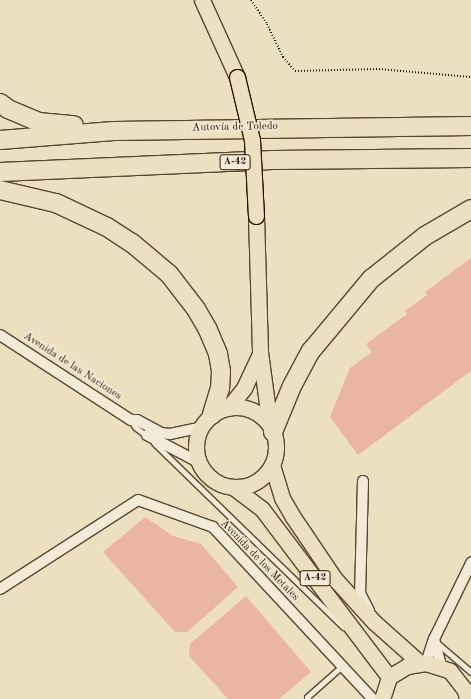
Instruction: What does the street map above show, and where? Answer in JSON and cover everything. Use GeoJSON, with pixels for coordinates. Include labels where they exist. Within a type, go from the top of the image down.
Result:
{"type":"FeatureCollection","features":[{"type":"Feature","properties":{"kind":"highway"},"geometry":{"type":"LineString","coordinates":[[0,102],[8,109],[38,122],[114,131]]}},
{"type":"Feature","properties":{"kind":"highway","name":"Autovía de Toledo"},"geometry":{"type":"LineString","coordinates":[[0,140],[114,131],[471,126]]}},
{"type":"Feature","properties":{"kind":"highway","name":"A-42"},"geometry":{"type":"LineString","coordinates":[[0,172],[274,160],[471,158]]}},
{"type":"Feature","properties":{"kind":"highway"},"geometry":{"type":"LineString","coordinates":[[0,190],[56,203],[107,227],[132,243],[169,274],[200,316],[218,354],[221,371],[220,388],[214,416]]}},
{"type":"Feature","properties":{"kind":"highway"},"geometry":{"type":"LineString","coordinates":[[271,429],[311,351],[371,279],[425,236],[471,209]]}},
{"type":"Feature","properties":{"kind":"main road"},"geometry":{"type":"LineString","coordinates":[[192,0],[209,18]]}},
{"type":"Feature","properties":{"kind":"main road"},"geometry":{"type":"LineString","coordinates":[[202,0],[237,77],[252,140],[260,352],[271,429]]}},
{"type":"Feature","properties":{"kind":"main road"},"geometry":{"type":"LineString","coordinates":[[214,416],[244,388],[260,352]]}},
{"type":"Feature","properties":{"kind":"main road"},"geometry":{"type":"LineString","coordinates":[[214,416],[240,407],[253,411],[271,429]]}},
{"type":"Feature","properties":{"kind":"main road","name":"A-42"},"geometry":{"type":"LineString","coordinates":[[214,416],[197,438],[196,453],[200,463],[214,480],[233,487],[262,508],[389,677]]}},
{"type":"Feature","properties":{"kind":"main road","name":"A-42"},"geometry":{"type":"LineString","coordinates":[[271,429],[276,442],[272,465],[282,498],[303,534],[335,579],[374,622],[423,663]]}},
{"type":"Feature","properties":{"kind":"main road"},"geometry":{"type":"LineString","coordinates":[[233,487],[256,482],[272,465]]}},
{"type":"Feature","properties":{"kind":"main road"},"geometry":{"type":"LineString","coordinates":[[382,699],[389,677],[398,670],[423,663],[441,666],[464,675],[467,699]]}},
{"type":"Feature","properties":{"kind":"street","name":"Avenida de las Naciones"},"geometry":{"type":"LineString","coordinates":[[0,335],[131,420],[138,420],[161,433],[170,434],[214,416]]}},
{"type":"Feature","properties":{"kind":"street"},"geometry":{"type":"LineString","coordinates":[[147,435],[200,463]]}},
{"type":"Feature","properties":{"kind":"street"},"geometry":{"type":"LineString","coordinates":[[363,480],[360,593],[374,622]]}},
{"type":"Feature","properties":{"kind":"street","name":"Avenida de los Metales"},"geometry":{"type":"LineString","coordinates":[[0,589],[138,500],[213,527],[368,697]]}},
{"type":"Feature","properties":{"kind":"street"},"geometry":{"type":"LineString","coordinates":[[423,663],[471,563]]}},
{"type":"Feature","properties":{"kind":"street"},"geometry":{"type":"LineString","coordinates":[[434,640],[441,666]]}},
{"type":"Feature","properties":{"kind":"lane"},"geometry":{"type":"LineString","coordinates":[[131,420],[135,427],[147,435],[347,632],[389,677]]}},
{"type":"Feature","properties":{"kind":"lane"},"geometry":{"type":"LineString","coordinates":[[434,640],[464,675],[471,688]]}},
{"type":"Feature","properties":{"kind":"lane"},"geometry":{"type":"LineString","coordinates":[[308,699],[307,697],[341,667]]}},
{"type":"Feature","properties":{"kind":"path"},"geometry":{"type":"LineString","coordinates":[[251,0],[267,24],[283,57],[295,70],[379,69],[471,78]]}},
{"type":"Feature","properties":{"kind":"building"},"geometry":{"type":"Polygon","coordinates":[[[471,258],[471,371],[358,455],[330,417],[350,368],[372,352],[366,344],[407,314],[405,311],[427,295],[425,292],[471,258]]]}},
{"type":"Feature","properties":{"kind":"building"},"geometry":{"type":"Polygon","coordinates":[[[145,517],[173,536],[201,544],[238,587],[187,632],[175,632],[103,552],[145,517]]]}},
{"type":"Feature","properties":{"kind":"building"},"geometry":{"type":"Polygon","coordinates":[[[246,596],[311,672],[279,699],[228,699],[189,656],[190,644],[246,596]]]}}]}
